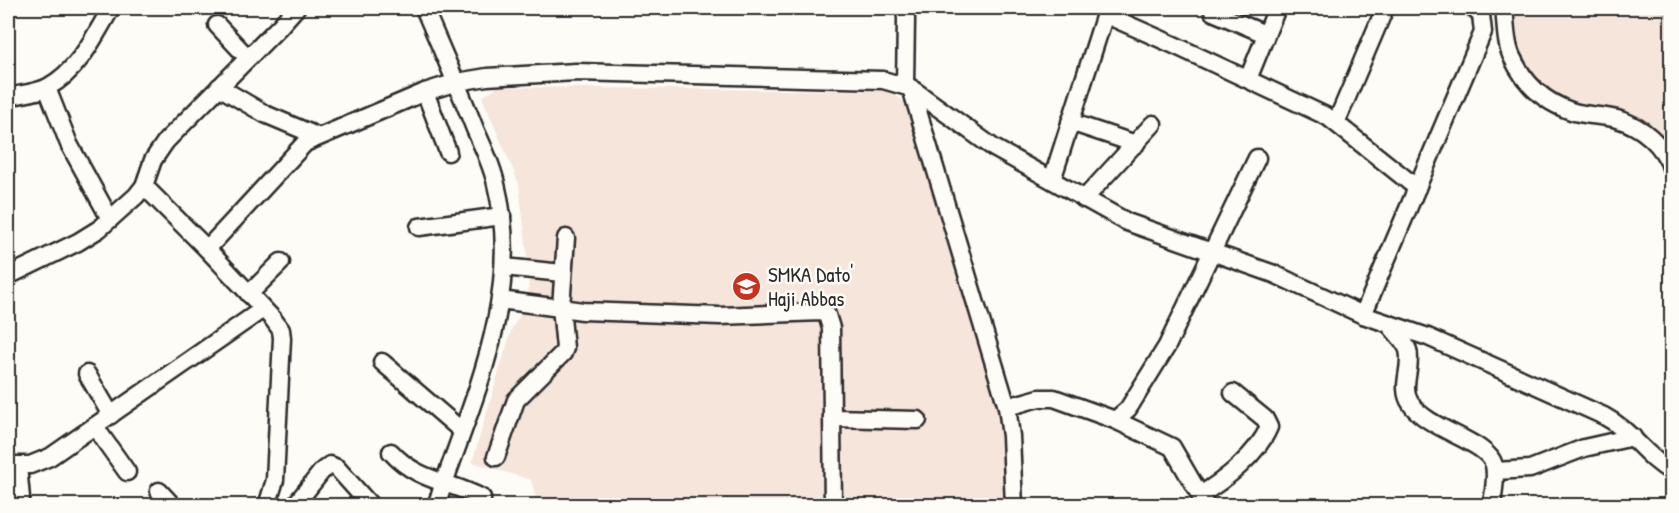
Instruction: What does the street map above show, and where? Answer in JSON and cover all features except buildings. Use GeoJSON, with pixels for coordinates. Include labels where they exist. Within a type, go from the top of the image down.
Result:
{"type":"FeatureCollection","features":[{"type":"Feature","properties":{"kind":"street"},"geometry":{"type":"LineString","coordinates":[[8,97],[47,88],[63,76],[88,47],[111,8]]}},
{"type":"Feature","properties":{"kind":"street"},"geometry":{"type":"LineString","coordinates":[[8,276],[78,242],[110,219],[136,196],[144,186],[153,160],[166,141],[296,8]]}},
{"type":"Feature","properties":{"kind":"street"},"geometry":{"type":"LineString","coordinates":[[424,8],[457,82],[496,182],[502,216],[504,267],[493,341],[436,506]]}},
{"type":"Feature","properties":{"kind":"street"},"geometry":{"type":"LineString","coordinates":[[905,8],[908,87],[1007,407],[1011,436],[1014,506]]}},
{"type":"Feature","properties":{"kind":"street"},"geometry":{"type":"LineString","coordinates":[[1248,79],[1277,8]]}},
{"type":"Feature","properties":{"kind":"street"},"geometry":{"type":"LineString","coordinates":[[1336,123],[1385,8]]}},
{"type":"Feature","properties":{"kind":"street"},"geometry":{"type":"LineString","coordinates":[[1363,315],[1483,32],[1477,11],[1502,8],[1511,55],[1534,89],[1560,107],[1574,112],[1616,119],[1641,130],[1659,146],[1671,170]]}},
{"type":"Feature","properties":{"kind":"street"},"geometry":{"type":"LineString","coordinates":[[1052,180],[1105,11],[1320,113],[1336,123],[1417,188]]}},
{"type":"Feature","properties":{"kind":"street"},"geometry":{"type":"LineString","coordinates":[[1213,12],[1265,34]]}},
{"type":"Feature","properties":{"kind":"street"},"geometry":{"type":"LineString","coordinates":[[218,25],[248,58]]}},
{"type":"Feature","properties":{"kind":"street"},"geometry":{"type":"LineString","coordinates":[[207,249],[296,150],[317,136],[425,92],[457,82],[487,77],[576,72],[884,80],[908,87],[994,148],[1138,227],[1274,274],[1363,315],[1428,337],[1604,416],[1622,427],[1647,455],[1671,472]]}},
{"type":"Feature","properties":{"kind":"street"},"geometry":{"type":"LineString","coordinates":[[219,87],[265,114],[317,136]]}},
{"type":"Feature","properties":{"kind":"street"},"geometry":{"type":"LineString","coordinates":[[47,88],[69,144],[110,219]]}},
{"type":"Feature","properties":{"kind":"street"},"geometry":{"type":"LineString","coordinates":[[425,92],[448,152]]}},
{"type":"Feature","properties":{"kind":"street"},"geometry":{"type":"LineString","coordinates":[[1070,122],[1136,144]]}},
{"type":"Feature","properties":{"kind":"street"},"geometry":{"type":"LineString","coordinates":[[1084,199],[1153,124]]}},
{"type":"Feature","properties":{"kind":"street"},"geometry":{"type":"LineString","coordinates":[[1116,420],[1128,409],[1167,346],[1257,158]]}},
{"type":"Feature","properties":{"kind":"street"},"geometry":{"type":"LineString","coordinates":[[144,186],[277,324],[282,338],[275,480],[267,506]]}},
{"type":"Feature","properties":{"kind":"street"},"geometry":{"type":"LineString","coordinates":[[419,227],[502,216]]}},
{"type":"Feature","properties":{"kind":"street"},"geometry":{"type":"LineString","coordinates":[[496,457],[516,400],[565,348],[561,307],[566,238]]}},
{"type":"Feature","properties":{"kind":"street"},"geometry":{"type":"LineString","coordinates":[[249,294],[281,262]]}},
{"type":"Feature","properties":{"kind":"street"},"geometry":{"type":"LineString","coordinates":[[504,267],[562,273]]}},
{"type":"Feature","properties":{"kind":"street"},"geometry":{"type":"LineString","coordinates":[[500,300],[583,311],[720,316],[821,312],[826,315],[831,328],[833,506]]}},
{"type":"Feature","properties":{"kind":"street"},"geometry":{"type":"LineString","coordinates":[[18,506],[21,498],[13,466],[30,465],[50,457],[263,309]]}},
{"type":"Feature","properties":{"kind":"street"},"geometry":{"type":"LineString","coordinates":[[1389,324],[1407,347],[1409,354],[1406,393],[1415,410],[1433,424],[1485,451],[1492,459],[1495,471],[1492,506]]}},
{"type":"Feature","properties":{"kind":"street"},"geometry":{"type":"LineString","coordinates":[[382,362],[462,431]]}},
{"type":"Feature","properties":{"kind":"street"},"geometry":{"type":"LineString","coordinates":[[87,374],[111,415]]}},
{"type":"Feature","properties":{"kind":"street"},"geometry":{"type":"LineString","coordinates":[[1007,407],[1039,398],[1048,398],[1116,420],[1172,447],[1203,500],[1233,472],[1260,442],[1269,427],[1265,419],[1233,393]]}},
{"type":"Feature","properties":{"kind":"street"},"geometry":{"type":"LineString","coordinates":[[832,417],[918,420]]}},
{"type":"Feature","properties":{"kind":"street"},"geometry":{"type":"LineString","coordinates":[[95,427],[127,472]]}},
{"type":"Feature","properties":{"kind":"street"},"geometry":{"type":"LineString","coordinates":[[1495,471],[1530,469],[1584,448],[1633,437]]}},
{"type":"Feature","properties":{"kind":"street"},"geometry":{"type":"LineString","coordinates":[[392,452],[407,468],[443,485],[482,498],[482,506]]}},
{"type":"Feature","properties":{"kind":"street"},"geometry":{"type":"LineString","coordinates":[[275,480],[302,503],[322,471],[330,465],[337,468],[371,506]]}},
{"type":"Feature","properties":{"kind":"street"},"geometry":{"type":"LineString","coordinates":[[159,491],[173,506]]}},
{"type":"Feature","properties":{"kind":"shaded area"},"geometry":{"type":"Polygon","coordinates":[[[1514,8],[1671,8],[1671,152],[1667,143],[1652,127],[1627,112],[1565,99],[1537,79],[1526,65],[1519,49],[1515,34],[1514,8]]]}},
{"type":"Feature","properties":{"kind":"shaded area","name":"SMKA Dato' Haji Abbas"},"geometry":{"type":"Polygon","coordinates":[[[497,87],[884,91],[894,94],[906,103],[1006,417],[1007,505],[538,505],[531,480],[472,462],[512,328],[528,303],[529,270],[519,184],[482,97],[497,87]]]}},
{"type":"Feature","properties":{"kind":"place","name":"SMKA Dato' Haji Abbas"},"geometry":{"type":"Point","coordinates":[747,287]}}]}
